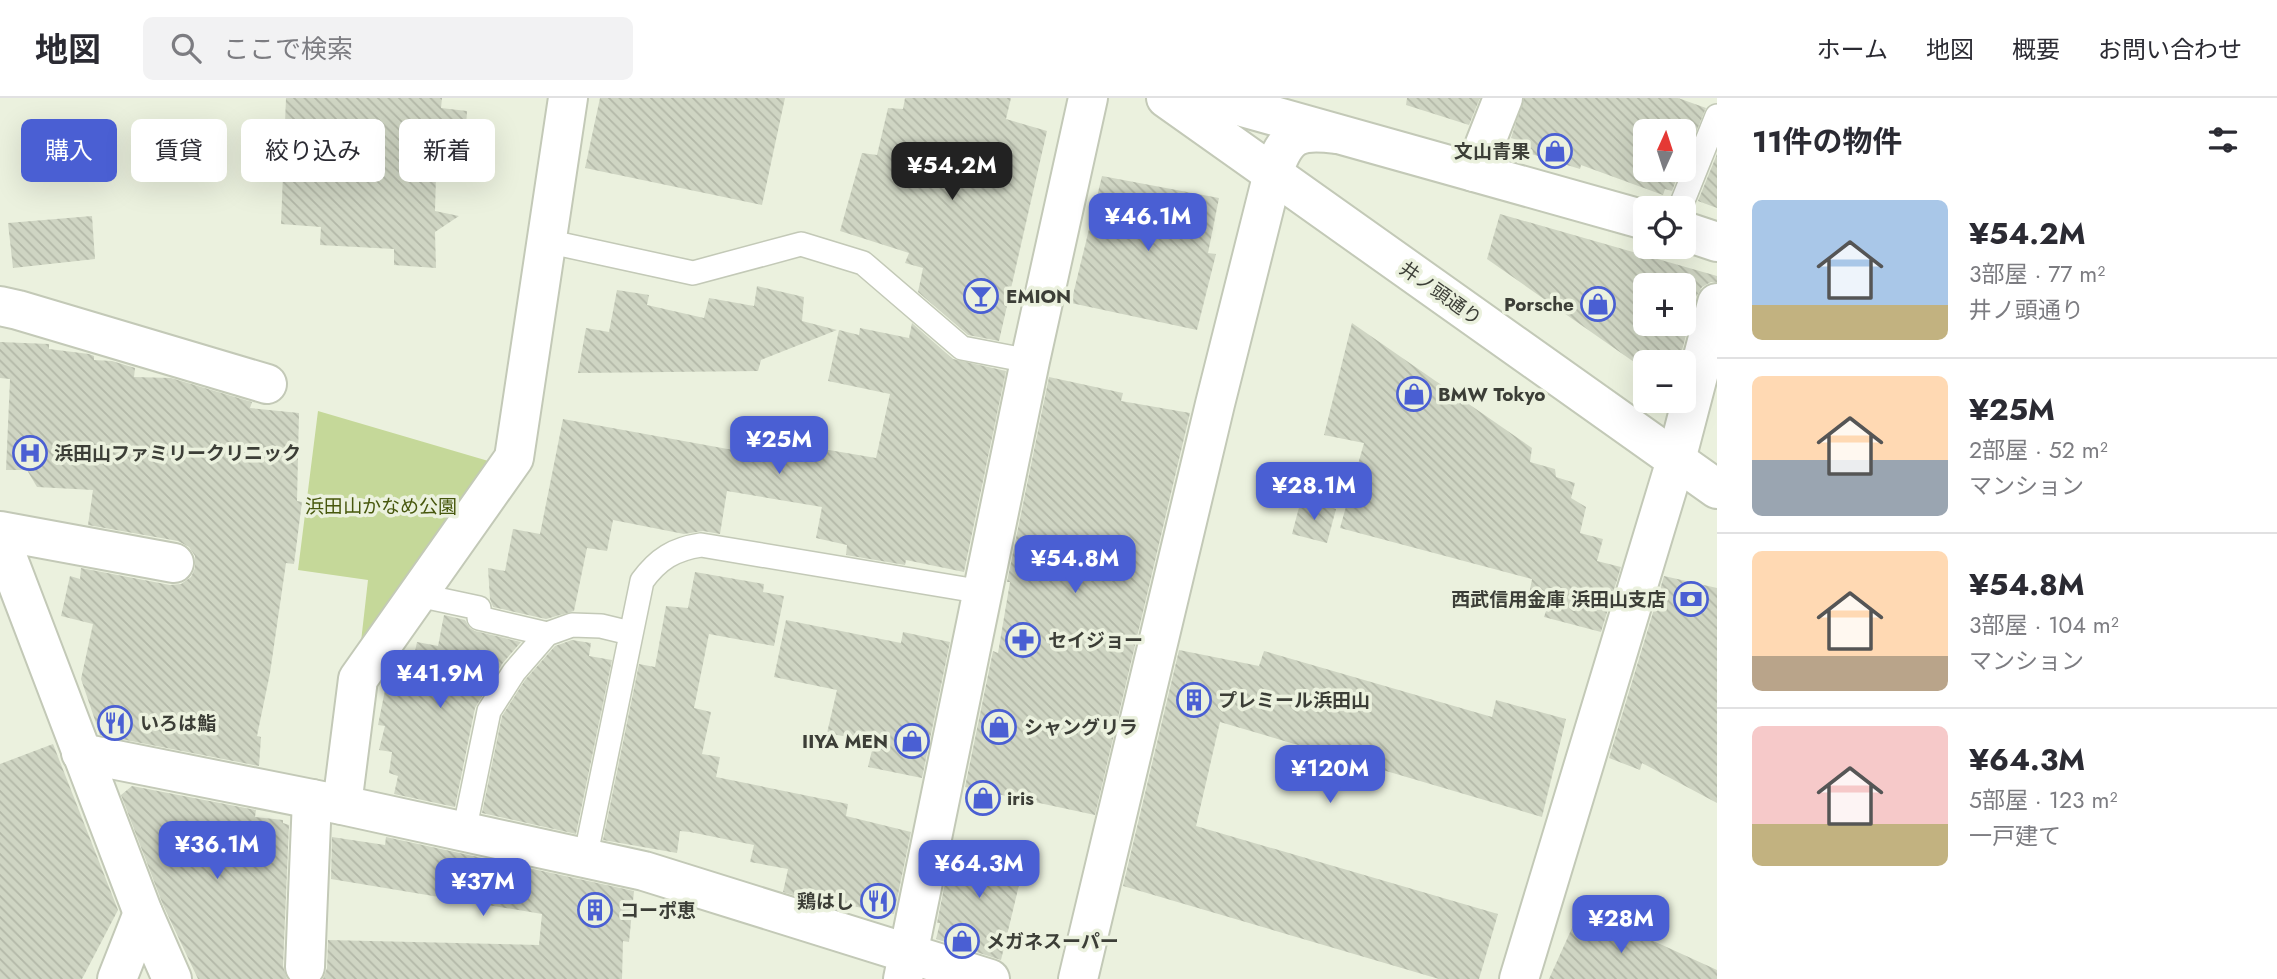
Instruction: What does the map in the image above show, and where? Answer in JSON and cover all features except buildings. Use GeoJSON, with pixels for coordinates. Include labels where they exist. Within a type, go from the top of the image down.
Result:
{"type":"FeatureCollection","features":[{"type":"Feature","properties":{"kind":"street"},"geometry":{"type":"LineString","coordinates":[[305,967],[327,802],[358,679],[514,458],[568,98]]}},
{"type":"Feature","properties":{"kind":"street"},"geometry":{"type":"LineString","coordinates":[[905,967],[1030,361],[1088,98]]}},
{"type":"Feature","properties":{"kind":"street","name":"井ノ頭通り"},"geometry":{"type":"LineString","coordinates":[[1166,98],[1717,489]]}},
{"type":"Feature","properties":{"kind":"street"},"geometry":{"type":"LineString","coordinates":[[1210,98],[1633,217]]}},
{"type":"Feature","properties":{"kind":"street"},"geometry":{"type":"LineString","coordinates":[[1474,172],[1503,98]]}},
{"type":"Feature","properties":{"kind":"street"},"geometry":{"type":"LineString","coordinates":[[1078,979],[1273,173],[1281,150],[1293,136],[1312,131],[1336,134]]}},
{"type":"Feature","properties":{"kind":"street"},"geometry":{"type":"LineString","coordinates":[[1696,235],[1717,242]]}},
{"type":"Feature","properties":{"kind":"street"},"geometry":{"type":"LineString","coordinates":[[1519,979],[1676,460],[1717,303]]}},
{"type":"Feature","properties":{"kind":"street"},"geometry":{"type":"LineString","coordinates":[[0,306],[267,384]]}},
{"type":"Feature","properties":{"kind":"street"},"geometry":{"type":"LineString","coordinates":[[0,531],[174,563]]}},
{"type":"Feature","properties":{"kind":"street"},"geometry":{"type":"LineString","coordinates":[[0,538],[143,913],[172,979]]}},
{"type":"Feature","properties":{"kind":"street"},"geometry":{"type":"LineString","coordinates":[[81,753],[327,802],[644,871],[705,889],[905,967],[990,979]]}},
{"type":"Feature","properties":{"kind":"street"},"geometry":{"type":"LineString","coordinates":[[117,979],[143,913]]}},
{"type":"Feature","properties":{"kind":"lane"},"geometry":{"type":"LineString","coordinates":[[1685,196],[1717,116]]}},
{"type":"Feature","properties":{"kind":"lane"},"geometry":{"type":"LineString","coordinates":[[546,241],[693,273],[801,244],[863,263],[962,348],[1030,361]]}},
{"type":"Feature","properties":{"kind":"lane"},"geometry":{"type":"LineString","coordinates":[[585,859],[642,580],[654,564],[668,554],[701,545],[983,592]]}},
{"type":"Feature","properties":{"kind":"lane"},"geometry":{"type":"LineString","coordinates":[[418,594],[479,608],[479,618],[547,634]]}},
{"type":"Feature","properties":{"kind":"lane"},"geometry":{"type":"LineString","coordinates":[[464,832],[489,711],[514,671],[547,634],[572,625],[601,626],[630,633]]}},
{"type":"Feature","properties":{"kind":"green space","name":"浜田山かなめ公園"},"geometry":{"type":"Polygon","coordinates":[[[318,411],[502,465],[358,668],[368,580],[298,570],[318,411]]]}},
{"type":"Feature","properties":{"kind":"place","name":"文山青果"},"geometry":{"type":"Point","coordinates":[1555,151]}},
{"type":"Feature","properties":{"kind":"place","name":"EMION"},"geometry":{"type":"Point","coordinates":[981,296]}},
{"type":"Feature","properties":{"kind":"place","name":"Porsche"},"geometry":{"type":"Point","coordinates":[1598,304]}},
{"type":"Feature","properties":{"kind":"place","name":"BMW Tokyo"},"geometry":{"type":"Point","coordinates":[1414,394]}},
{"type":"Feature","properties":{"kind":"place","name":"浜田山ファミリークリニック"},"geometry":{"type":"Point","coordinates":[30,453]}},
{"type":"Feature","properties":{"kind":"place","name":"西武信用金庫 浜田山支店"},"geometry":{"type":"Point","coordinates":[1691,599]}},
{"type":"Feature","properties":{"kind":"place","name":"セイジョー"},"geometry":{"type":"Point","coordinates":[1023,640]}},
{"type":"Feature","properties":{"kind":"place","name":"プレミール浜田山"},"geometry":{"type":"Point","coordinates":[1194,700]}},
{"type":"Feature","properties":{"kind":"place","name":"いろは鮨"},"geometry":{"type":"Point","coordinates":[115,723]}},
{"type":"Feature","properties":{"kind":"place","name":"シャングリラ"},"geometry":{"type":"Point","coordinates":[999,727]}},
{"type":"Feature","properties":{"kind":"place","name":"IIYA MEN"},"geometry":{"type":"Point","coordinates":[912,741]}},
{"type":"Feature","properties":{"kind":"place","name":"iris"},"geometry":{"type":"Point","coordinates":[983,798]}},
{"type":"Feature","properties":{"kind":"place","name":"鶏はし"},"geometry":{"type":"Point","coordinates":[878,901]}},
{"type":"Feature","properties":{"kind":"place","name":"コーポ恵"},"geometry":{"type":"Point","coordinates":[595,910]}},
{"type":"Feature","properties":{"kind":"place","name":"メガネスーパー"},"geometry":{"type":"Point","coordinates":[962,941]}}]}
